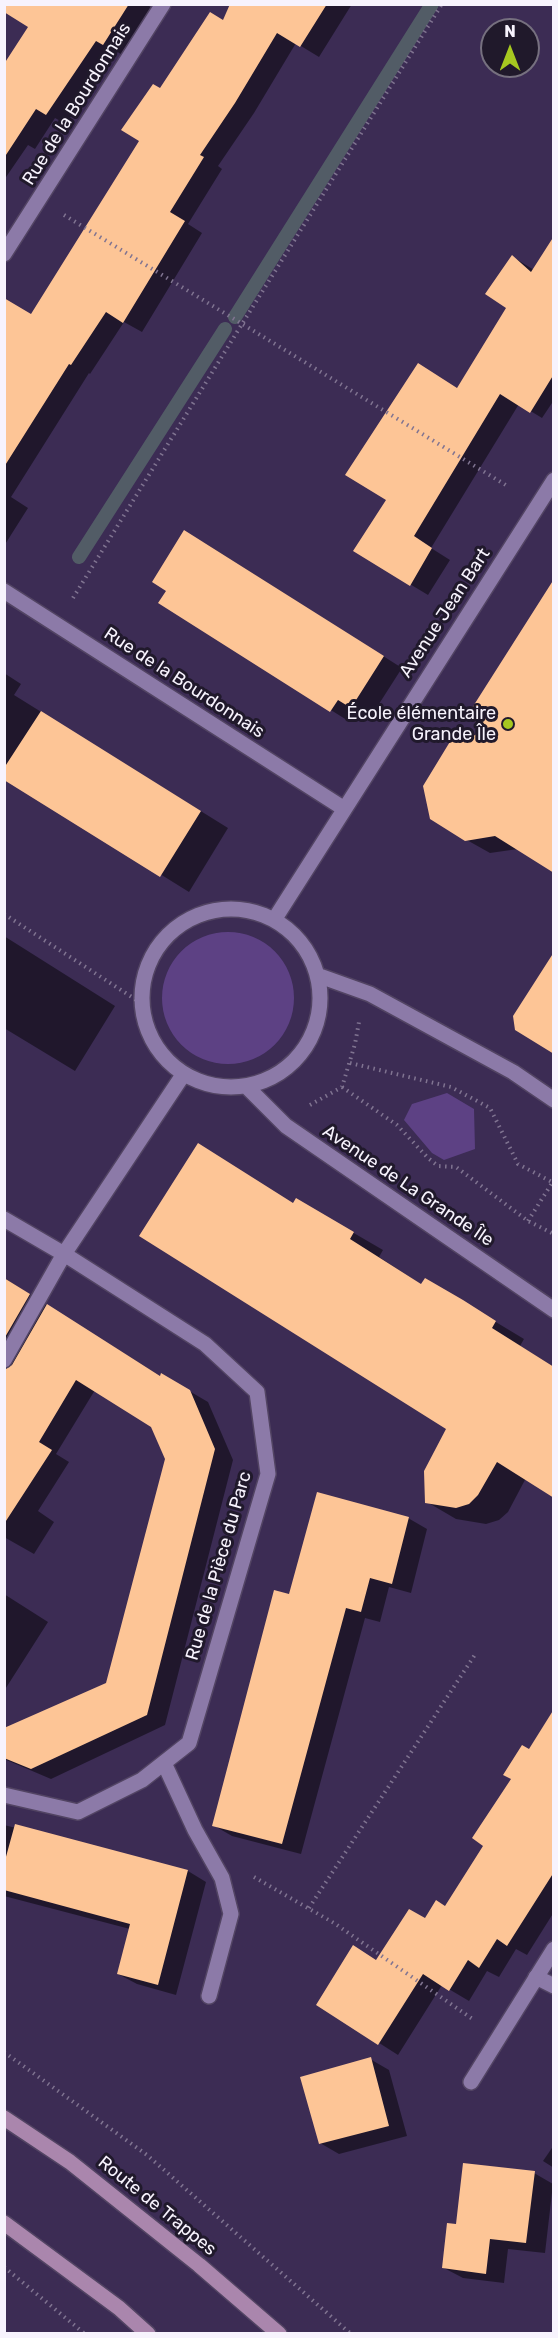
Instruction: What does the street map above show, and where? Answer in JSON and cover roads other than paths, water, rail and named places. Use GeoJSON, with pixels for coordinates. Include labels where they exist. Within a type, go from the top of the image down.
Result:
{"type":"FeatureCollection","features":[{"type":"Feature","properties":{"kind":"main road","name":"Route de Trappes"},"geometry":{"type":"LineString","coordinates":[[4,2118],[70,2162],[199,2265],[279,2334]]}},
{"type":"Feature","properties":{"kind":"main road"},"geometry":{"type":"LineString","coordinates":[[4,2223],[119,2308],[148,2334]]}},
{"type":"Feature","properties":{"kind":"street","name":"Rue de la Bourdonnais"},"geometry":{"type":"LineString","coordinates":[[4,254],[163,4]]}},
{"type":"Feature","properties":{"kind":"street","name":"Avenue Jean Bart"},"geometry":{"type":"LineString","coordinates":[[274,920],[343,808],[554,480]]}},
{"type":"Feature","properties":{"kind":"street","name":"Rue de la Bourdonnais"},"geometry":{"type":"LineString","coordinates":[[4,591],[343,808]]}},
{"type":"Feature","properties":{"kind":"street"},"geometry":{"type":"LineString","coordinates":[[221,909],[248,911],[274,920],[293,934],[308,953],[317,975],[320,1005],[313,1033],[298,1058],[275,1076],[247,1086],[225,1088],[203,1084],[183,1075],[161,1056],[147,1031],[141,1003],[143,976],[154,951],[172,931],[195,917],[221,909]]}},
{"type":"Feature","properties":{"kind":"street"},"geometry":{"type":"LineString","coordinates":[[317,975],[370,994],[513,1072],[554,1100]]}},
{"type":"Feature","properties":{"kind":"street"},"geometry":{"type":"LineString","coordinates":[[4,1360],[64,1254],[183,1075]]}},
{"type":"Feature","properties":{"kind":"street","name":"Avenue de La Grande Île"},"geometry":{"type":"LineString","coordinates":[[247,1086],[286,1126],[554,1310]]}},
{"type":"Feature","properties":{"kind":"street","name":"Rue de la Pièce du Parc"},"geometry":{"type":"LineString","coordinates":[[4,1220],[64,1254],[205,1344],[257,1392],[268,1474],[189,1743],[142,1780],[78,1812],[4,1796]]}},
{"type":"Feature","properties":{"kind":"street"},"geometry":{"type":"LineString","coordinates":[[164,1763],[195,1830],[222,1878],[231,1914],[209,1996]]}},
{"type":"Feature","properties":{"kind":"street"},"geometry":{"type":"LineString","coordinates":[[471,2082],[554,1949]]}},
{"type":"Feature","properties":{"kind":"street"},"geometry":{"type":"LineString","coordinates":[[536,1977],[554,1986]]}},
{"type":"Feature","properties":{"kind":"waterway"},"geometry":{"type":"LineString","coordinates":[[235,317],[432,4]]}},
{"type":"Feature","properties":{"kind":"waterway"},"geometry":{"type":"LineString","coordinates":[[79,557],[225,329]]}},
{"type":"Feature","properties":{"kind":"place","name":"École élémentaire Grande Île"},"geometry":{"type":"Point","coordinates":[508,724]}}]}
